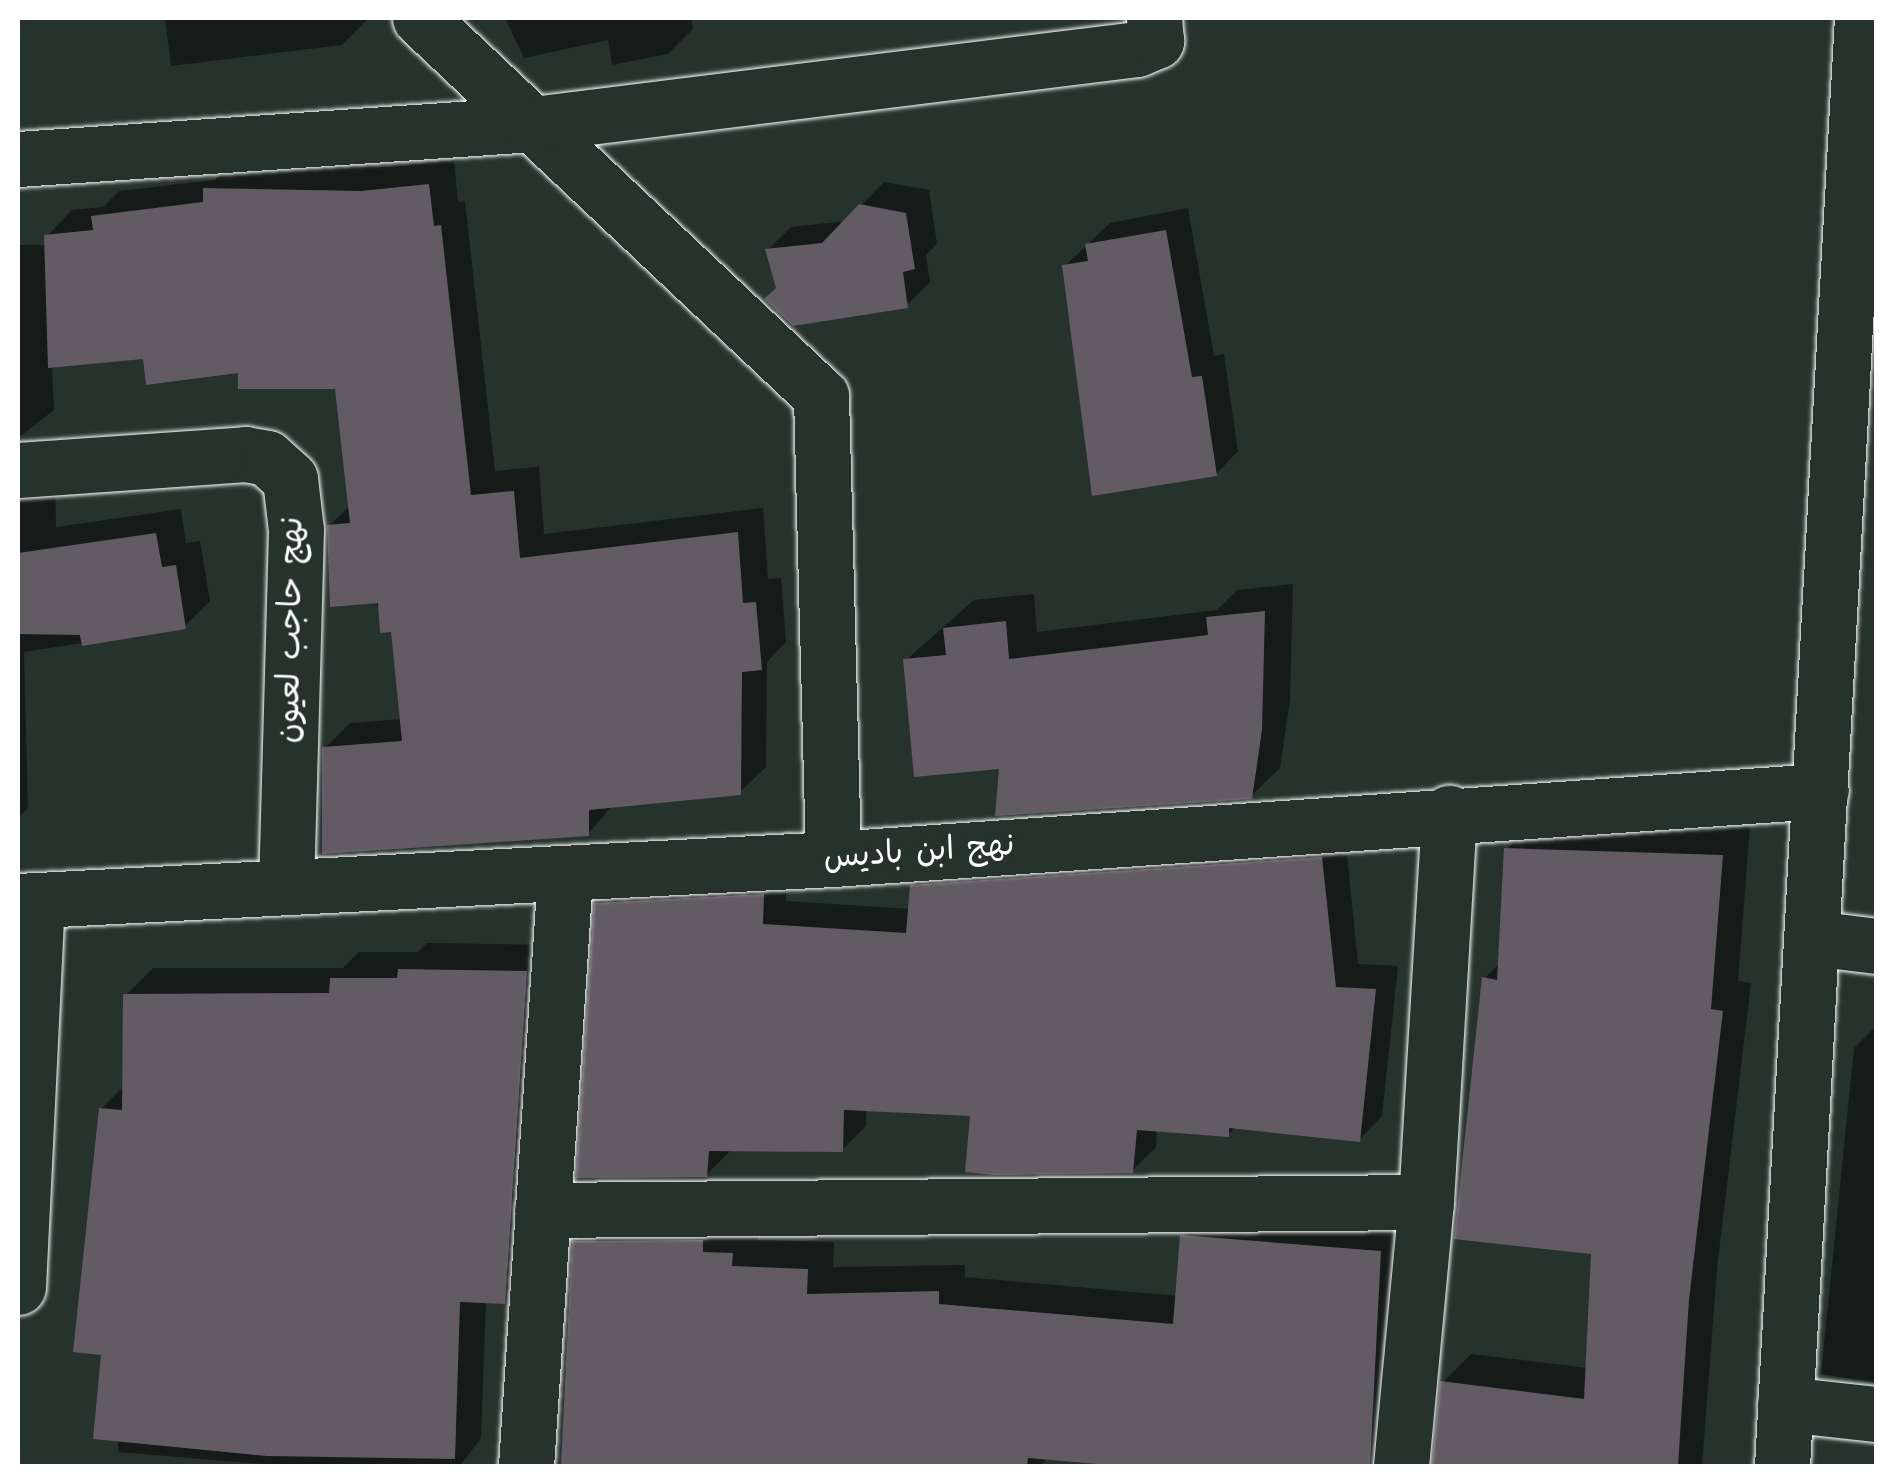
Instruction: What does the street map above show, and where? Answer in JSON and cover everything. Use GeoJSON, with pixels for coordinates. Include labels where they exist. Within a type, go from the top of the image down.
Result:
{"type":"FeatureCollection","features":[{"type":"Feature","properties":{"kind":"street"},"geometry":{"type":"LineString","coordinates":[[420,18],[821,396],[833,859]]}},
{"type":"Feature","properties":{"kind":"street"},"geometry":{"type":"LineString","coordinates":[[18,159],[533,124],[1137,50],[1156,41],[1154,18]]}},
{"type":"Feature","properties":{"kind":"street"},"geometry":{"type":"LineString","coordinates":[[1782,1466],[1862,18]]}},
{"type":"Feature","properties":{"kind":"street","name":"نهج حاجب لعيون"},"geometry":{"type":"LineString","coordinates":[[18,470],[246,454],[267,458],[290,479],[296,530],[286,883]]}},
{"type":"Feature","properties":{"kind":"street","name":"نهج ابن باديس"},"geometry":{"type":"LineString","coordinates":[[27,900],[286,883],[565,874],[833,859],[1449,813],[1821,791]]}},
{"type":"Feature","properties":{"kind":"street"},"geometry":{"type":"LineString","coordinates":[[1401,1466],[1426,1202],[1449,813]]}},
{"type":"Feature","properties":{"kind":"street"},"geometry":{"type":"LineString","coordinates":[[526,1466],[565,874]]}},
{"type":"Feature","properties":{"kind":"street"},"geometry":{"type":"LineString","coordinates":[[18,1287],[27,900]]}},
{"type":"Feature","properties":{"kind":"street"},"geometry":{"type":"LineString","coordinates":[[1812,938],[1876,946]]}},
{"type":"Feature","properties":{"kind":"street"},"geometry":{"type":"LineString","coordinates":[[542,1210],[1426,1202]]}},
{"type":"Feature","properties":{"kind":"street"},"geometry":{"type":"LineString","coordinates":[[1786,1404],[1876,1414]]}},
{"type":"Feature","properties":{"kind":"building"},"geometry":{"type":"Polygon","coordinates":[[[429,184],[434,226],[441,225],[471,495],[514,491],[520,558],[738,532],[743,603],[756,602],[762,670],[742,672],[741,795],[589,810],[589,836],[322,854],[322,747],[402,741],[391,632],[380,633],[378,603],[330,607],[327,525],[350,523],[335,389],[238,389],[238,373],[146,385],[143,359],[48,368],[44,235],[93,230],[91,216],[203,202],[203,188],[361,191],[429,184]]]}},
{"type":"Feature","properties":{"kind":"building"},"geometry":{"type":"Polygon","coordinates":[[[859,204],[906,213],[915,269],[903,272],[908,308],[793,326],[764,299],[776,288],[765,249],[822,243],[859,204]]]}},
{"type":"Feature","properties":{"kind":"building"},"geometry":{"type":"Polygon","coordinates":[[[1166,230],[1192,377],[1202,376],[1217,476],[1092,496],[1062,265],[1088,261],[1085,244],[1166,230]]]}},
{"type":"Feature","properties":{"kind":"building"},"geometry":{"type":"Polygon","coordinates":[[[156,533],[162,567],[176,565],[186,629],[82,646],[80,635],[18,634],[18,553],[156,533]]]}},
{"type":"Feature","properties":{"kind":"building"},"geometry":{"type":"Polygon","coordinates":[[[1265,611],[1262,730],[1252,799],[995,816],[999,769],[914,777],[903,659],[946,655],[943,628],[1006,621],[1009,659],[1208,635],[1206,617],[1265,611]]]}},
{"type":"Feature","properties":{"kind":"building"},"geometry":{"type":"Polygon","coordinates":[[[1504,848],[1723,855],[1711,1009],[1723,1011],[1689,1300],[1678,1466],[1432,1466],[1440,1381],[1584,1399],[1591,1254],[1454,1239],[1482,977],[1497,980],[1504,848]]]}},
{"type":"Feature","properties":{"kind":"building"},"geometry":{"type":"Polygon","coordinates":[[[1322,857],[1336,987],[1376,989],[1360,1142],[1229,1128],[1229,1137],[1137,1130],[1133,1173],[994,1175],[965,1172],[970,1116],[844,1110],[843,1152],[709,1151],[707,1177],[576,1178],[594,903],[764,894],[763,924],[906,933],[910,885],[1322,857]]]}},
{"type":"Feature","properties":{"kind":"building"},"geometry":{"type":"Polygon","coordinates":[[[398,969],[527,971],[505,1304],[460,1302],[455,1459],[267,1456],[93,1439],[101,1355],[73,1352],[99,1108],[122,1110],[123,994],[329,993],[330,978],[397,978],[398,969]]]}},
{"type":"Feature","properties":{"kind":"building"},"geometry":{"type":"Polygon","coordinates":[[[1180,1235],[1381,1251],[1370,1466],[1121,1466],[1028,1458],[1027,1466],[561,1466],[572,1241],[703,1240],[703,1252],[733,1253],[732,1266],[808,1269],[807,1294],[939,1291],[939,1304],[1173,1324],[1180,1235]]]}}]}
